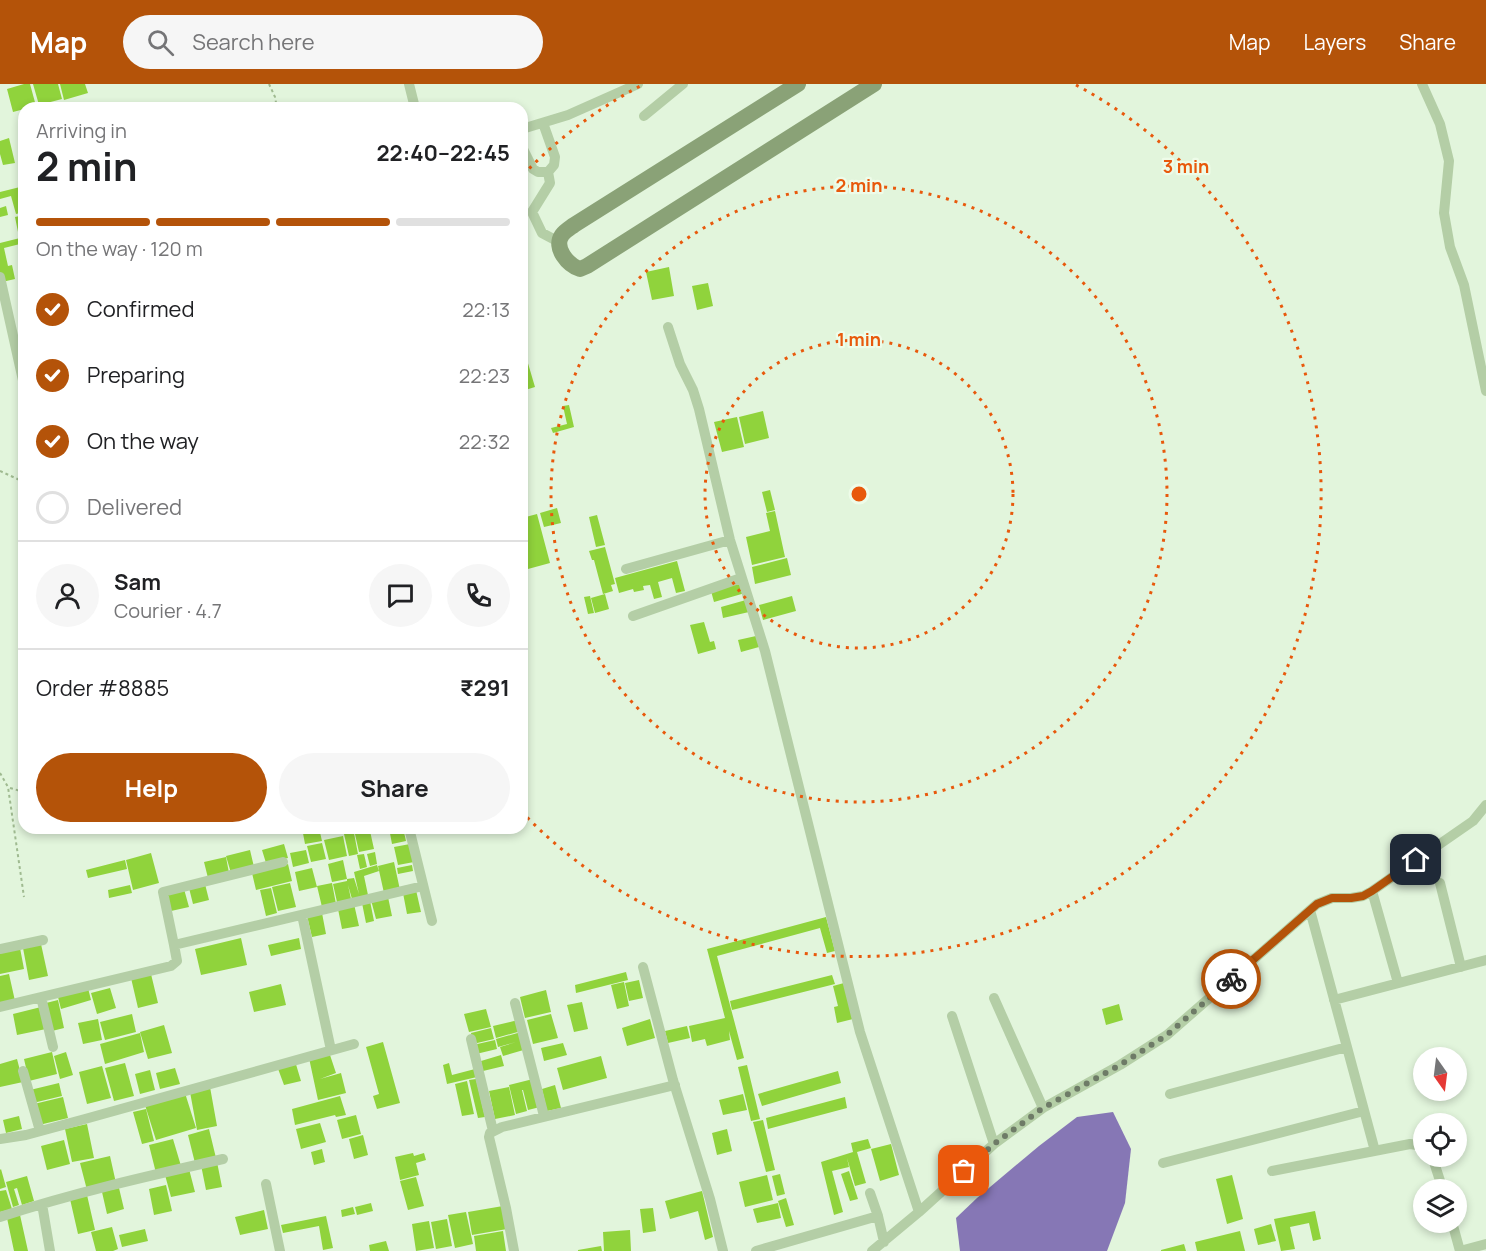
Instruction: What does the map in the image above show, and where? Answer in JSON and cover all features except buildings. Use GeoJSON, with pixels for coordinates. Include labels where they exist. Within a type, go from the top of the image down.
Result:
{"type":"FeatureCollection","features":[{"type":"Feature","properties":{"kind":"street"},"geometry":{"type":"LineString","coordinates":[[409,84],[414,102]]}},
{"type":"Feature","properties":{"kind":"street"},"geometry":{"type":"LineString","coordinates":[[644,116],[683,84]]}},
{"type":"Feature","properties":{"kind":"street"},"geometry":{"type":"LineString","coordinates":[[798,84],[574,225],[563,234],[559,242],[562,255],[572,266],[580,269],[587,266],[874,84]]}},
{"type":"Feature","properties":{"kind":"street"},"geometry":{"type":"LineString","coordinates":[[1422,84],[1440,124],[1449,161],[1444,213],[1450,247],[1464,285],[1486,391]]}},
{"type":"Feature","properties":{"kind":"street"},"geometry":{"type":"LineString","coordinates":[[528,127],[568,115],[633,85]]}},
{"type":"Feature","properties":{"kind":"street"},"geometry":{"type":"LineString","coordinates":[[528,161],[532,170],[538,172],[548,172],[554,165],[555,157],[543,123]]}},
{"type":"Feature","properties":{"kind":"street"},"geometry":{"type":"LineString","coordinates":[[548,172],[550,183],[532,212],[542,232],[559,242]]}},
{"type":"Feature","properties":{"kind":"street"},"geometry":{"type":"LineString","coordinates":[[0,277],[18,358]]}},
{"type":"Feature","properties":{"kind":"street"},"geometry":{"type":"LineString","coordinates":[[668,327],[680,364],[693,390],[699,409],[730,540],[765,651],[860,1032],[919,1212]]}},
{"type":"Feature","properties":{"kind":"street"},"geometry":{"type":"LineString","coordinates":[[626,569],[730,540]]}},
{"type":"Feature","properties":{"kind":"street"},"geometry":{"type":"LineString","coordinates":[[633,616],[741,578]]}},
{"type":"Feature","properties":{"kind":"street"},"geometry":{"type":"LineString","coordinates":[[872,1251],[994,1144],[1043,1108],[1120,1065],[1167,1035],[1317,904],[1332,898],[1363,896],[1372,891],[1473,821],[1486,806]]}},
{"type":"Feature","properties":{"kind":"street"},"geometry":{"type":"LineString","coordinates":[[410,834],[432,921]]}},
{"type":"Feature","properties":{"kind":"street"},"geometry":{"type":"LineString","coordinates":[[0,1007],[171,966],[177,961],[163,892],[283,862]]}},
{"type":"Feature","properties":{"kind":"street"},"geometry":{"type":"LineString","coordinates":[[1440,883],[1461,967]]}},
{"type":"Feature","properties":{"kind":"street"},"geometry":{"type":"LineString","coordinates":[[174,945],[423,886]]}},
{"type":"Feature","properties":{"kind":"street"},"geometry":{"type":"LineString","coordinates":[[1372,891],[1398,983]]}},
{"type":"Feature","properties":{"kind":"street"},"geometry":{"type":"LineString","coordinates":[[1310,910],[1375,1151]]}},
{"type":"Feature","properties":{"kind":"street"},"geometry":{"type":"LineString","coordinates":[[302,915],[331,1050]]}},
{"type":"Feature","properties":{"kind":"street"},"geometry":{"type":"LineString","coordinates":[[0,949],[43,940]]}},
{"type":"Feature","properties":{"kind":"street"},"geometry":{"type":"LineString","coordinates":[[1334,1000],[1486,960]]}},
{"type":"Feature","properties":{"kind":"street"},"geometry":{"type":"LineString","coordinates":[[643,967],[723,1251]]}},
{"type":"Feature","properties":{"kind":"street"},"geometry":{"type":"LineString","coordinates":[[41,997],[52,1047]]}},
{"type":"Feature","properties":{"kind":"street"},"geometry":{"type":"LineString","coordinates":[[994,998],[1043,1108]]}},
{"type":"Feature","properties":{"kind":"street"},"geometry":{"type":"LineString","coordinates":[[515,1003],[543,1116]]}},
{"type":"Feature","properties":{"kind":"street"},"geometry":{"type":"LineString","coordinates":[[952,1016],[994,1144]]}},
{"type":"Feature","properties":{"kind":"street"},"geometry":{"type":"LineString","coordinates":[[471,1039],[494,1131]]}},
{"type":"Feature","properties":{"kind":"street"},"geometry":{"type":"LineString","coordinates":[[0,1138],[40,1131],[354,1044]]}},
{"type":"Feature","properties":{"kind":"street"},"geometry":{"type":"LineString","coordinates":[[1170,1094],[1347,1047]]}},
{"type":"Feature","properties":{"kind":"street"},"geometry":{"type":"LineString","coordinates":[[23,1071],[40,1131]]}},
{"type":"Feature","properties":{"kind":"street"},"geometry":{"type":"LineString","coordinates":[[514,1251],[490,1133],[502,1127],[543,1116],[675,1085]]}},
{"type":"Feature","properties":{"kind":"street"},"geometry":{"type":"LineString","coordinates":[[1163,1162],[1364,1111]]}},
{"type":"Feature","properties":{"kind":"street"},"geometry":{"type":"LineString","coordinates":[[1272,1171],[1413,1144]]}},
{"type":"Feature","properties":{"kind":"street"},"geometry":{"type":"LineString","coordinates":[[0,1217],[140,1178],[223,1159]]}},
{"type":"Feature","properties":{"kind":"street"},"geometry":{"type":"LineString","coordinates":[[266,1184],[280,1251]]}},
{"type":"Feature","properties":{"kind":"street"},"geometry":{"type":"LineString","coordinates":[[870,1193],[884,1242]]}},
{"type":"Feature","properties":{"kind":"street"},"geometry":{"type":"LineString","coordinates":[[42,1204],[50,1251]]}},
{"type":"Feature","properties":{"kind":"street"},"geometry":{"type":"LineString","coordinates":[[756,1251],[878,1216]]}},
{"type":"Feature","properties":{"kind":"street"},"geometry":{"type":"LineString","coordinates":[[1455,1233],[1460,1251],[1486,1244]]}},
{"type":"Feature","properties":{"kind":"path"},"geometry":{"type":"LineString","coordinates":[[269,84],[275,102]]}},
{"type":"Feature","properties":{"kind":"path"},"geometry":{"type":"LineString","coordinates":[[0,471],[18,479]]}},
{"type":"Feature","properties":{"kind":"path"},"geometry":{"type":"LineString","coordinates":[[0,772],[8,787],[24,897]]}},
{"type":"Feature","properties":{"kind":"path"},"geometry":{"type":"LineString","coordinates":[[8,787],[18,790]]}},
{"type":"Feature","properties":{"kind":"shaded area"},"geometry":{"type":"Polygon","coordinates":[[[1113,1112],[1131,1149],[1125,1203],[1107,1251],[960,1251],[956,1218],[977,1198],[1077,1117],[1113,1112]]]}},
{"type":"Feature","properties":{"kind":"way so far"},"geometry":{"type":"LineString","coordinates":[[964,1171],[994,1144],[1043,1108],[1120,1065],[1167,1035],[1231,979]]}},
{"type":"Feature","properties":{"kind":"route"},"geometry":{"type":"LineString","coordinates":[[1231,979],[1317,904],[1332,898],[1363,896],[1416,860]]}}]}
